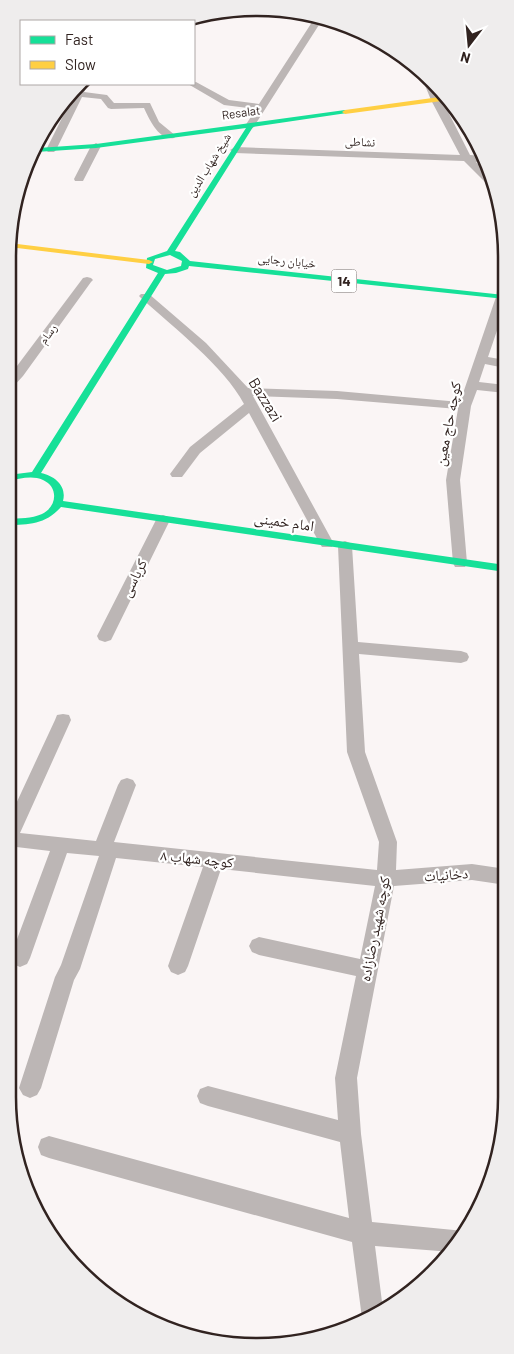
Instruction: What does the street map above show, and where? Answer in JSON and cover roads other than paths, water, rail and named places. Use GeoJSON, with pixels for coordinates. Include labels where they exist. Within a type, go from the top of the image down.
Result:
{"type":"FeatureCollection","features":[{"type":"Feature","properties":{"kind":"main road","name":"Resalat"},"geometry":{"type":"LineString","coordinates":[[42,150],[96,146],[439,99]]}},
{"type":"Feature","properties":{"kind":"main road","name":"شیخ شهاب الدین"},"geometry":{"type":"LineString","coordinates":[[170,253],[250,126]]}},
{"type":"Feature","properties":{"kind":"main road"},"geometry":{"type":"LineString","coordinates":[[17,246],[149,262]]}},
{"type":"Feature","properties":{"kind":"main road"},"geometry":{"type":"LineString","coordinates":[[170,253],[183,256],[187,264],[180,270],[162,272],[153,269],[149,262],[156,255],[170,253]]}},
{"type":"Feature","properties":{"kind":"main road","name":"خیابان رجایی"},"geometry":{"type":"LineString","coordinates":[[187,264],[498,296]]}},
{"type":"Feature","properties":{"kind":"main road"},"geometry":{"type":"LineString","coordinates":[[154,284],[208,267]]}},
{"type":"Feature","properties":{"kind":"main road"},"geometry":{"type":"LineString","coordinates":[[35,475],[145,296],[162,272]]}},
{"type":"Feature","properties":{"kind":"main road"},"geometry":{"type":"LineString","coordinates":[[43,462],[64,478],[82,507]]}},
{"type":"Feature","properties":{"kind":"main road"},"geometry":{"type":"LineString","coordinates":[[16,476],[24,474],[35,475],[54,482],[61,496],[59,504],[49,514],[34,521],[16,523]]}},
{"type":"Feature","properties":{"kind":"main road","name":"امام خمینی"},"geometry":{"type":"LineString","coordinates":[[59,504],[498,568]]}},
{"type":"Feature","properties":{"kind":"street","name":"شیخ شهاب الدین"},"geometry":{"type":"LineString","coordinates":[[250,126],[315,23]]}},
{"type":"Feature","properties":{"kind":"street"},"geometry":{"type":"LineString","coordinates":[[195,85],[227,103],[262,107]]}},
{"type":"Feature","properties":{"kind":"street"},"geometry":{"type":"LineString","coordinates":[[433,93],[466,158],[483,174]]}},
{"type":"Feature","properties":{"kind":"street"},"geometry":{"type":"LineString","coordinates":[[80,94],[104,97],[111,106],[147,105],[155,123],[172,136]]}},
{"type":"Feature","properties":{"kind":"street"},"geometry":{"type":"LineString","coordinates":[[51,150],[78,96]]}},
{"type":"Feature","properties":{"kind":"street"},"geometry":{"type":"LineString","coordinates":[[79,179],[96,146]]}},
{"type":"Feature","properties":{"kind":"street","name":"نشاطی"},"geometry":{"type":"LineString","coordinates":[[235,150],[476,159]]}},
{"type":"Feature","properties":{"kind":"street","name":"رسام"},"geometry":{"type":"LineString","coordinates":[[16,377],[87,280]]}},
{"type":"Feature","properties":{"kind":"street","name":"Bazzazi"},"geometry":{"type":"LineString","coordinates":[[145,296],[202,346],[244,392],[327,544]]}},
{"type":"Feature","properties":{"kind":"street","name":"کوچه حاج معین"},"geometry":{"type":"LineString","coordinates":[[460,562],[453,480],[471,385],[498,311]]}},
{"type":"Feature","properties":{"kind":"street"},"geometry":{"type":"LineString","coordinates":[[481,360],[498,363]]}},
{"type":"Feature","properties":{"kind":"street"},"geometry":{"type":"LineString","coordinates":[[471,385],[498,388]]}},
{"type":"Feature","properties":{"kind":"street"},"geometry":{"type":"LineString","coordinates":[[244,392],[337,395],[466,406]]}},
{"type":"Feature","properties":{"kind":"street"},"geometry":{"type":"LineString","coordinates":[[177,474],[195,450],[251,405]]}},
{"type":"Feature","properties":{"kind":"street","name":"کرباسی"},"geometry":{"type":"LineString","coordinates":[[105,636],[163,520]]}},
{"type":"Feature","properties":{"kind":"street","name":"کوچه شهید رضازاده"},"geometry":{"type":"LineString","coordinates":[[345,546],[356,752],[388,842],[386,879],[346,1078],[350,1134],[371,1308]]}},
{"type":"Feature","properties":{"kind":"street"},"geometry":{"type":"LineString","coordinates":[[350,647],[461,657]]}},
{"type":"Feature","properties":{"kind":"street"},"geometry":{"type":"LineString","coordinates":[[16,822],[63,720]]}},
{"type":"Feature","properties":{"kind":"street"},"geometry":{"type":"LineString","coordinates":[[30,1088],[65,977],[70,969],[127,785]]}},
{"type":"Feature","properties":{"kind":"street","name":"کوچه شهاب ۸"},"geometry":{"type":"LineString","coordinates":[[16,840],[386,879]]}},
{"type":"Feature","properties":{"kind":"street"},"geometry":{"type":"LineString","coordinates":[[20,958],[61,845]]}},
{"type":"Feature","properties":{"kind":"street"},"geometry":{"type":"LineString","coordinates":[[178,966],[215,861]]}},
{"type":"Feature","properties":{"kind":"street","name":"دخانیات"},"geometry":{"type":"LineString","coordinates":[[386,879],[472,872],[498,876]]}},
{"type":"Feature","properties":{"kind":"street"},"geometry":{"type":"LineString","coordinates":[[259,946],[368,970]]}},
{"type":"Feature","properties":{"kind":"street"},"geometry":{"type":"LineString","coordinates":[[208,1096],[350,1134]]}},
{"type":"Feature","properties":{"kind":"street"},"geometry":{"type":"LineString","coordinates":[[49,1147],[362,1233],[451,1240]]}}]}
